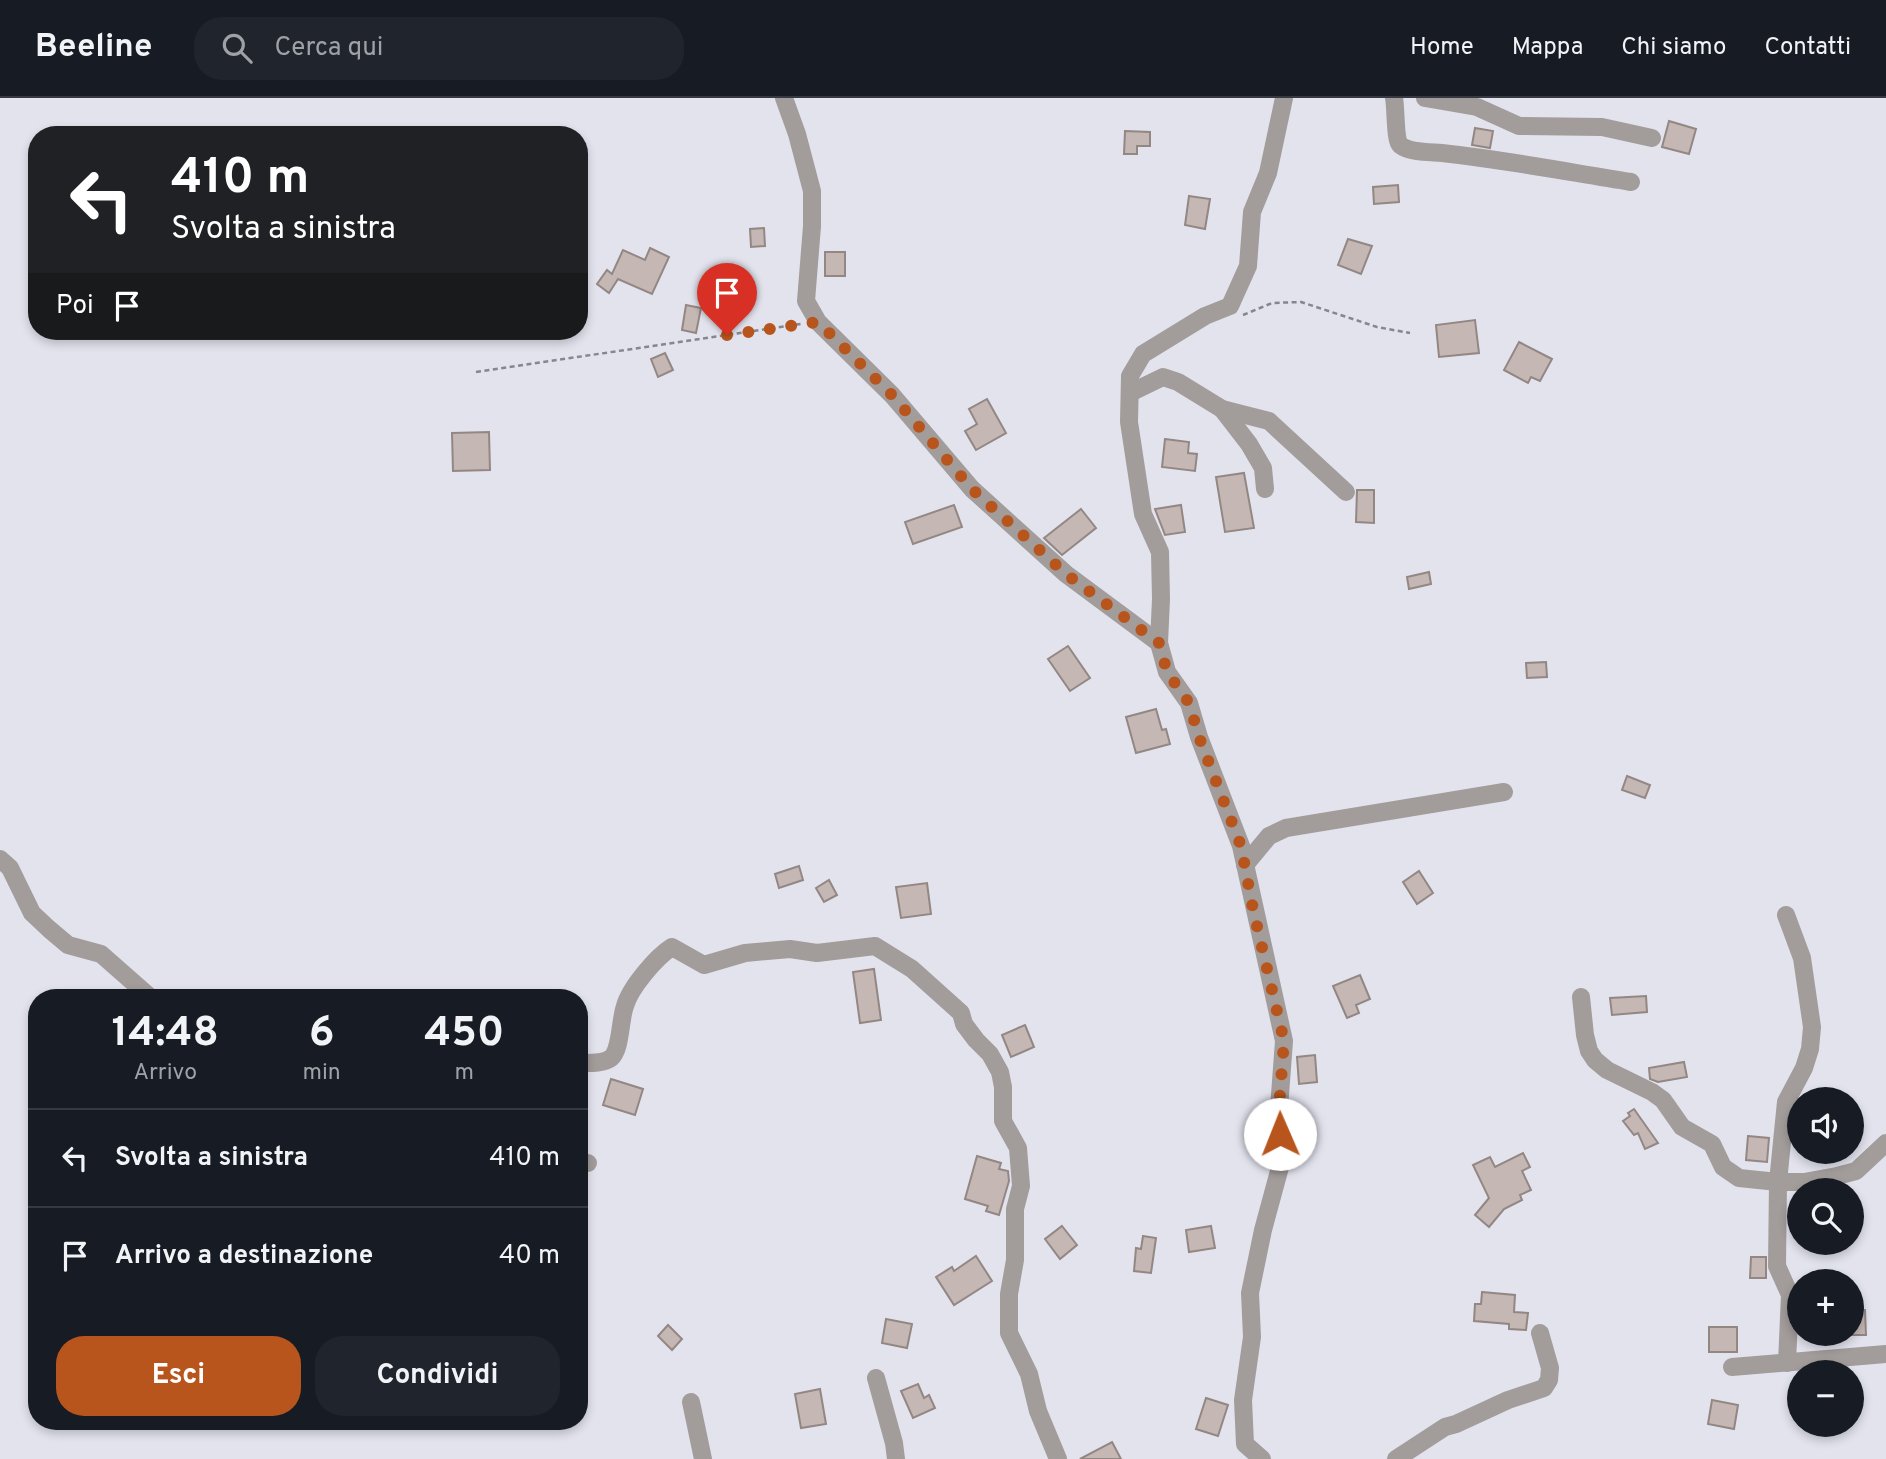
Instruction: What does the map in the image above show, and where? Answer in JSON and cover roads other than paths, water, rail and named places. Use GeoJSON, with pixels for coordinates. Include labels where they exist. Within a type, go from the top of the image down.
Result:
{"type":"FeatureCollection","features":[{"type":"Feature","properties":{"kind":"street"},"geometry":{"type":"LineString","coordinates":[[784,98],[812,191],[806,302],[818,322],[892,395],[972,489],[1066,574],[1159,643]]}},
{"type":"Feature","properties":{"kind":"street"},"geometry":{"type":"LineString","coordinates":[[1262,1459],[1245,1444],[1243,1400],[1252,1337],[1250,1293],[1282,1160],[1279,1108],[1284,1041],[1241,846],[1199,737],[1189,703],[1167,672],[1159,643],[1160,552],[1143,514],[1129,422],[1130,376],[1143,354],[1205,316],[1230,306],[1248,266],[1252,212],[1268,173],[1284,98]]}},
{"type":"Feature","properties":{"kind":"street"},"geometry":{"type":"LineString","coordinates":[[1394,98],[1396,141],[1401,147],[1631,182]]}},
{"type":"Feature","properties":{"kind":"street"},"geometry":{"type":"LineString","coordinates":[[1425,98],[1476,107],[1519,126],[1602,127],[1652,138]]}},
{"type":"Feature","properties":{"kind":"street"},"geometry":{"type":"LineString","coordinates":[[1130,393],[1163,377],[1178,382],[1222,409],[1269,422],[1346,492]]}},
{"type":"Feature","properties":{"kind":"street"},"geometry":{"type":"LineString","coordinates":[[1222,409],[1249,444],[1263,468],[1265,489]]}},
{"type":"Feature","properties":{"kind":"street"},"geometry":{"type":"LineString","coordinates":[[1245,865],[1269,836],[1286,828],[1504,792]]}},
{"type":"Feature","properties":{"kind":"street"},"geometry":{"type":"LineString","coordinates":[[0,859],[10,868],[32,913],[49,929],[68,945],[101,954],[141,989]]}},
{"type":"Feature","properties":{"kind":"street"},"geometry":{"type":"LineString","coordinates":[[1786,915],[1802,958],[1812,1027],[1810,1049],[1804,1068],[1786,1102],[1778,1182],[1777,1266],[1790,1295],[1787,1360]]}},
{"type":"Feature","properties":{"kind":"street"},"geometry":{"type":"LineString","coordinates":[[588,1063],[599,1063],[611,1058],[618,1049],[626,1002],[663,953],[672,947],[704,965],[745,953],[789,949],[817,953],[875,946],[912,969],[961,1013],[964,1024],[990,1054],[1000,1072],[1003,1121],[1018,1148],[1021,1165],[1021,1186],[1014,1225],[1015,1260],[1009,1294],[1009,1333],[1029,1374],[1038,1411],[1058,1459]]}},
{"type":"Feature","properties":{"kind":"street"},"geometry":{"type":"LineString","coordinates":[[1581,997],[1589,1051],[1595,1060],[1607,1070],[1629,1079],[1663,1100],[1682,1127],[1712,1144],[1723,1167],[1739,1178],[1804,1182],[1856,1171],[1886,1143]]}},
{"type":"Feature","properties":{"kind":"street"},"geometry":{"type":"LineString","coordinates":[[1395,1459],[1433,1432],[1508,1400],[1544,1388],[1549,1381],[1550,1368],[1540,1333]]}},
{"type":"Feature","properties":{"kind":"street"},"geometry":{"type":"LineString","coordinates":[[1820,1360],[1886,1354]]}},
{"type":"Feature","properties":{"kind":"street"},"geometry":{"type":"LineString","coordinates":[[1731,1367],[1787,1363]]}},
{"type":"Feature","properties":{"kind":"street"},"geometry":{"type":"LineString","coordinates":[[876,1378],[896,1459]]}},
{"type":"Feature","properties":{"kind":"street"},"geometry":{"type":"LineString","coordinates":[[691,1402],[703,1459]]}}]}
